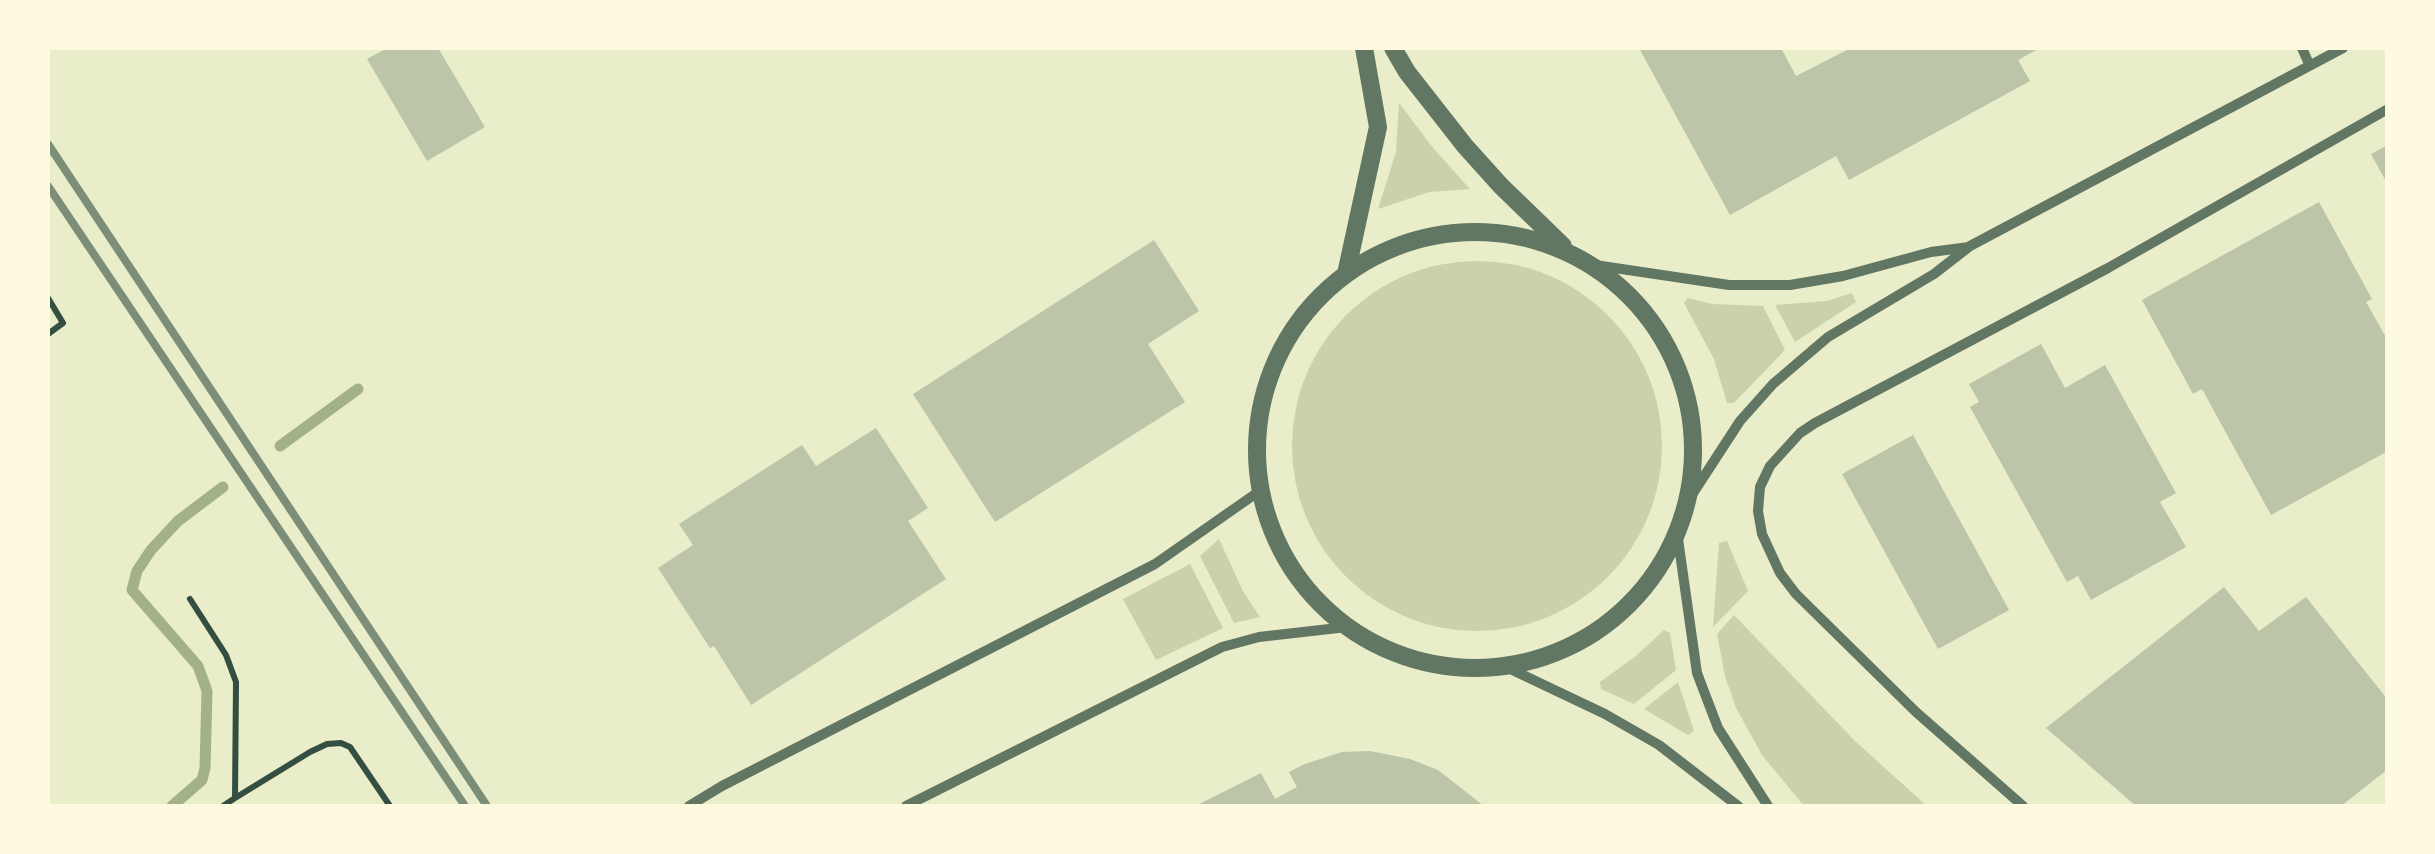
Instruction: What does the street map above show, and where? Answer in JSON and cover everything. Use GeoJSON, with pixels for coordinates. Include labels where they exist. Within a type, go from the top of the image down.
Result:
{"type":"FeatureCollection","features":[{"type":"Feature","properties":{"kind":"street"},"geometry":{"type":"LineString","coordinates":[[1346,274],[1378,126],[1364,48]]}},
{"type":"Feature","properties":{"kind":"street"},"geometry":{"type":"LineString","coordinates":[[1393,48],[1464,146],[1500,186],[1581,260],[1613,282],[1646,314],[1677,368],[1692,428],[1693,458],[1677,532],[1650,582],[1609,623],[1560,652],[1504,666],[1459,668],[1414,660],[1386,650],[1324,608],[1294,573],[1274,534],[1261,490],[1256,453],[1259,415],[1275,361],[1304,313],[1346,274],[1373,256],[1402,244],[1450,233],[1514,235],[1581,260],[1671,279],[1774,286],[1843,276],[1970,246]]}},
{"type":"Feature","properties":{"kind":"street"},"geometry":{"type":"LineString","coordinates":[[2302,48],[2309,64]]}},
{"type":"Feature","properties":{"kind":"street"},"geometry":{"type":"LineString","coordinates":[[1686,504],[1725,441],[1788,370],[1850,323],[1934,274],[1970,246],[2343,48]]}},
{"type":"Feature","properties":{"kind":"street"},"geometry":{"type":"LineString","coordinates":[[2023,806],[1916,712],[1796,594],[1780,573],[1762,534],[1758,511],[1760,487],[1770,466],[1800,432],[1815,422],[2108,268],[2388,110]]}},
{"type":"Feature","properties":{"kind":"street"},"geometry":{"type":"LineString","coordinates":[[690,806],[1155,564],[1261,490]]}},
{"type":"Feature","properties":{"kind":"street"},"geometry":{"type":"LineString","coordinates":[[1677,532],[1696,672],[1718,728],[1768,806]]}},
{"type":"Feature","properties":{"kind":"street"},"geometry":{"type":"LineString","coordinates":[[906,806],[1222,647],[1259,636],[1347,626]]}},
{"type":"Feature","properties":{"kind":"street"},"geometry":{"type":"LineString","coordinates":[[1504,666],[1646,737],[1738,806]]}},
{"type":"Feature","properties":{"kind":"path"},"geometry":{"type":"LineString","coordinates":[[48,298],[63,323],[48,334]]}},
{"type":"Feature","properties":{"kind":"path"},"geometry":{"type":"LineString","coordinates":[[190,600],[226,655],[236,682],[234,798]]}},
{"type":"Feature","properties":{"kind":"path"},"geometry":{"type":"LineString","coordinates":[[223,806],[310,752],[341,743],[350,747],[390,806]]}},
{"type":"Feature","properties":{"kind":"green space"},"geometry":{"type":"Polygon","coordinates":[[[1399,103],[1470,189],[1429,192],[1378,209],[1396,152],[1399,103]]]}},
{"type":"Feature","properties":{"kind":"green space"},"geometry":{"type":"Polygon","coordinates":[[[1477,261],[1513,264],[1548,275],[1580,292],[1608,315],[1631,343],[1648,375],[1659,410],[1659,482],[1648,517],[1631,549],[1608,577],[1580,600],[1548,617],[1513,628],[1477,631],[1441,628],[1406,617],[1374,600],[1346,577],[1323,549],[1306,517],[1295,482],[1292,446],[1295,410],[1306,375],[1323,343],[1346,315],[1374,292],[1406,275],[1441,264],[1477,261]]]}},
{"type":"Feature","properties":{"kind":"green space"},"geometry":{"type":"Polygon","coordinates":[[[1852,293],[1856,302],[1795,342],[1775,305],[1827,301],[1852,293]]]}},
{"type":"Feature","properties":{"kind":"green space"},"geometry":{"type":"Polygon","coordinates":[[[1688,298],[1712,304],[1763,306],[1785,350],[1734,403],[1727,403],[1714,359],[1684,303],[1688,298]]]}},
{"type":"Feature","properties":{"kind":"green space"},"geometry":{"type":"Polygon","coordinates":[[[1219,539],[1260,617],[1234,623],[1200,556],[1219,539]]]}},
{"type":"Feature","properties":{"kind":"green space"},"geometry":{"type":"Polygon","coordinates":[[[1727,541],[1748,591],[1713,627],[1719,543],[1727,541]]]}},
{"type":"Feature","properties":{"kind":"green space"},"geometry":{"type":"Polygon","coordinates":[[[1190,564],[1223,628],[1156,660],[1123,599],[1190,564]]]}},
{"type":"Feature","properties":{"kind":"green space"},"geometry":{"type":"Polygon","coordinates":[[[1734,615],[1855,741],[1927,806],[1804,806],[1762,755],[1736,708],[1717,634],[1734,615]]]}},
{"type":"Feature","properties":{"kind":"green space"},"geometry":{"type":"Polygon","coordinates":[[[1664,630],[1670,633],[1676,670],[1634,704],[1601,689],[1600,682],[1664,630]]]}},
{"type":"Feature","properties":{"kind":"green space"},"geometry":{"type":"Polygon","coordinates":[[[1678,682],[1694,731],[1688,735],[1644,709],[1678,682]]]}},
{"type":"Feature","properties":{"kind":"building"},"geometry":{"type":"Polygon","coordinates":[[[387,48],[438,48],[485,127],[427,161],[367,59],[387,48]]]}},
{"type":"Feature","properties":{"kind":"building"},"geometry":{"type":"Polygon","coordinates":[[[1639,48],[1781,48],[1796,76],[1851,48],[2040,48],[2018,60],[2030,81],[1849,180],[1836,156],[1730,215],[1639,48]]]}},
{"type":"Feature","properties":{"kind":"building"},"geometry":{"type":"Polygon","coordinates":[[[2388,145],[2388,185],[2371,154],[2388,145]]]}},
{"type":"Feature","properties":{"kind":"building"},"geometry":{"type":"Polygon","coordinates":[[[2319,202],[2372,299],[2366,302],[2388,341],[2388,451],[2271,515],[2202,389],[2193,394],[2142,300],[2319,202]]]}},
{"type":"Feature","properties":{"kind":"building"},"geometry":{"type":"Polygon","coordinates":[[[1154,240],[1199,311],[1148,344],[1185,402],[995,522],[913,394],[1154,240]]]}},
{"type":"Feature","properties":{"kind":"building"},"geometry":{"type":"Polygon","coordinates":[[[2041,344],[2065,388],[2105,365],[2176,493],[2160,502],[2186,547],[2091,600],[2078,576],[2067,582],[1970,407],[1979,402],[1969,384],[2041,344]]]}},
{"type":"Feature","properties":{"kind":"building"},"geometry":{"type":"Polygon","coordinates":[[[876,428],[928,508],[908,521],[946,579],[751,705],[658,568],[693,545],[679,524],[802,445],[816,466],[876,428]]]}},
{"type":"Feature","properties":{"kind":"building"},"geometry":{"type":"Polygon","coordinates":[[[1913,435],[2009,610],[1938,649],[1842,474],[1913,435]]]}},
{"type":"Feature","properties":{"kind":"building"},"geometry":{"type":"Polygon","coordinates":[[[2224,587],[2259,631],[2306,597],[2388,700],[2388,769],[2341,806],[2136,806],[2046,728],[2224,587]]]}},
{"type":"Feature","properties":{"kind":"building"},"geometry":{"type":"Polygon","coordinates":[[[1370,751],[1410,759],[1438,770],[1484,806],[1195,806],[1261,773],[1275,799],[1297,787],[1289,772],[1342,752],[1370,751]]]}},
{"type":"Feature","properties":{"kind":"waterway"},"geometry":{"type":"LineString","coordinates":[[280,446],[358,389]]}},
{"type":"Feature","properties":{"kind":"waterway"},"geometry":{"type":"LineString","coordinates":[[172,806],[202,780],[207,691],[198,666],[132,590],[137,571],[151,550],[178,521],[223,487]]}},
{"type":"Feature","properties":{"kind":"railway"},"geometry":{"type":"LineString","coordinates":[[48,144],[487,806]]}},
{"type":"Feature","properties":{"kind":"railway"},"geometry":{"type":"LineString","coordinates":[[48,186],[465,806]]}}]}
